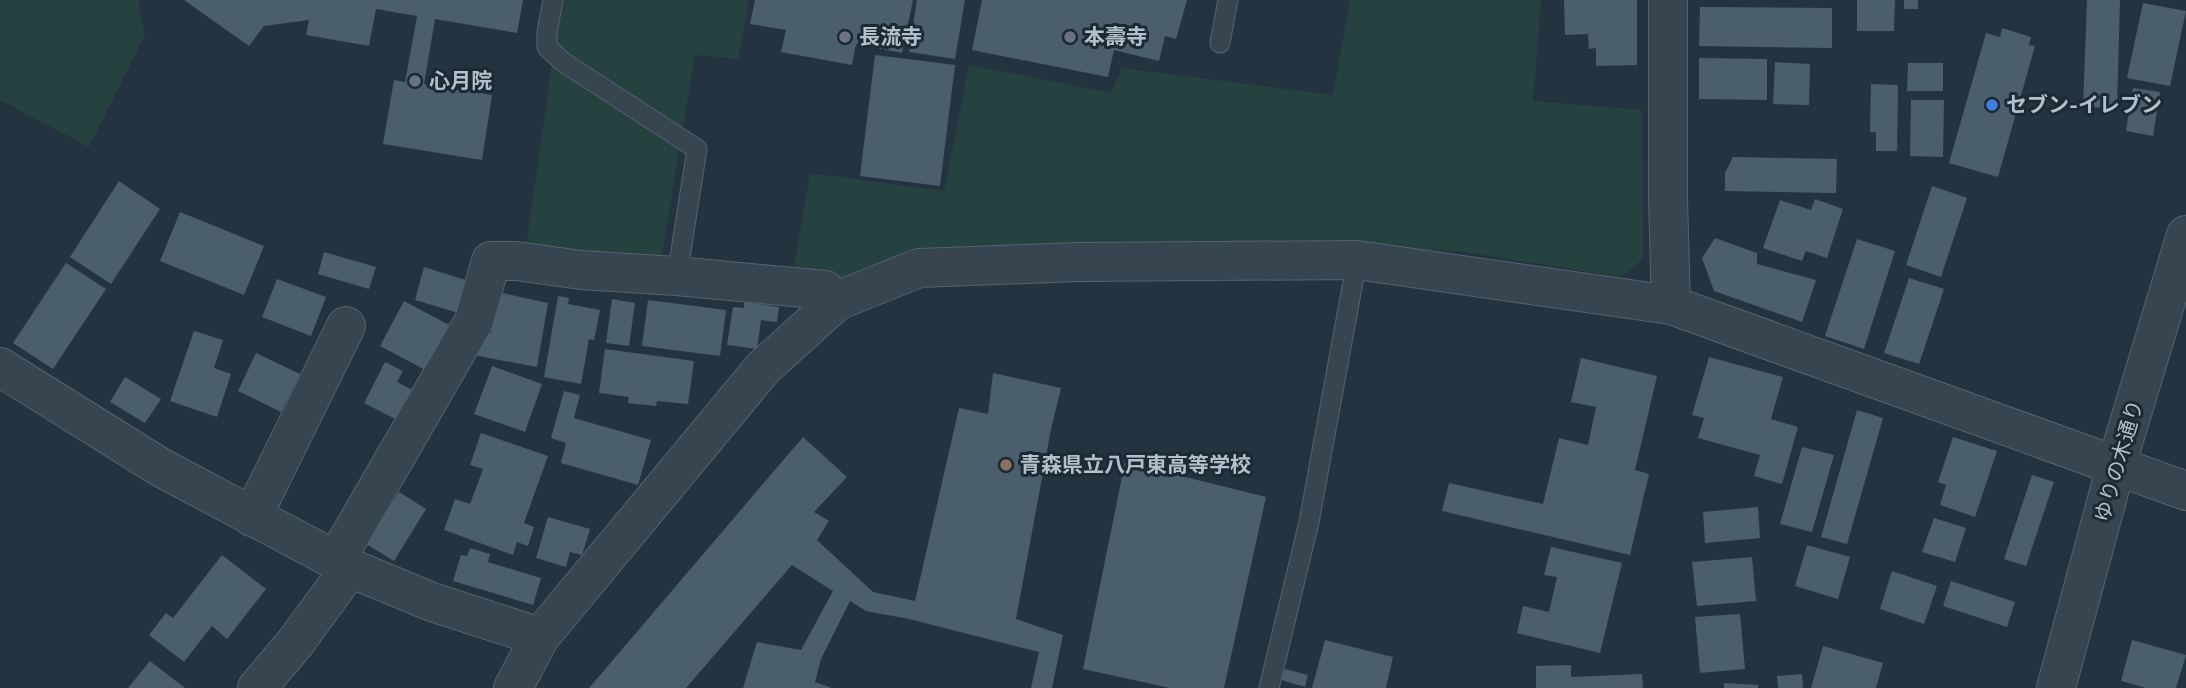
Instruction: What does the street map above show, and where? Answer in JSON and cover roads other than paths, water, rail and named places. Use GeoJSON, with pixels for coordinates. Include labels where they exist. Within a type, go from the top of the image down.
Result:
{"type":"FeatureCollection","features":[{"type":"Feature","properties":{"kind":"street"},"geometry":{"type":"LineString","coordinates":[[1668,0],[1671,305]]}},
{"type":"Feature","properties":{"kind":"street","name":"ゆりの木通り"},"geometry":{"type":"LineString","coordinates":[[2056,688],[2116,466],[2186,235]]}},
{"type":"Feature","properties":{"kind":"street"},"geometry":{"type":"LineString","coordinates":[[513,688],[540,637],[763,368],[837,301],[919,268],[1080,262],[1357,260],[1671,305],[2186,491]]}},
{"type":"Feature","properties":{"kind":"street"},"geometry":{"type":"LineString","coordinates":[[257,688],[295,643],[343,564],[474,321],[491,261],[516,261],[581,270],[825,290],[837,301]]}},
{"type":"Feature","properties":{"kind":"street"},"geometry":{"type":"LineString","coordinates":[[252,517],[346,326]]}},
{"type":"Feature","properties":{"kind":"street"},"geometry":{"type":"LineString","coordinates":[[0,367],[160,467],[343,564],[432,602],[540,637]]}},
{"type":"Feature","properties":{"kind":"lane"},"geometry":{"type":"LineString","coordinates":[[553,0],[547,47],[562,62],[696,149],[677,276]]}},
{"type":"Feature","properties":{"kind":"lane"},"geometry":{"type":"LineString","coordinates":[[1220,43],[1228,0]]}},
{"type":"Feature","properties":{"kind":"lane"},"geometry":{"type":"LineString","coordinates":[[1269,688],[1310,522],[1357,260]]}},
{"type":"Feature","properties":{"kind":"place","name":"長流寺"},"geometry":{"type":"Point","coordinates":[845,37]}},
{"type":"Feature","properties":{"kind":"place","name":"本壽寺"},"geometry":{"type":"Point","coordinates":[1070,37]}},
{"type":"Feature","properties":{"kind":"place","name":"心月院"},"geometry":{"type":"Point","coordinates":[415,81]}},
{"type":"Feature","properties":{"kind":"place","name":"セブン-イレブン"},"geometry":{"type":"Point","coordinates":[1992,105]}},
{"type":"Feature","properties":{"kind":"place","name":"青森県立八戸東高等学校"},"geometry":{"type":"Point","coordinates":[1006,465]}}]}
